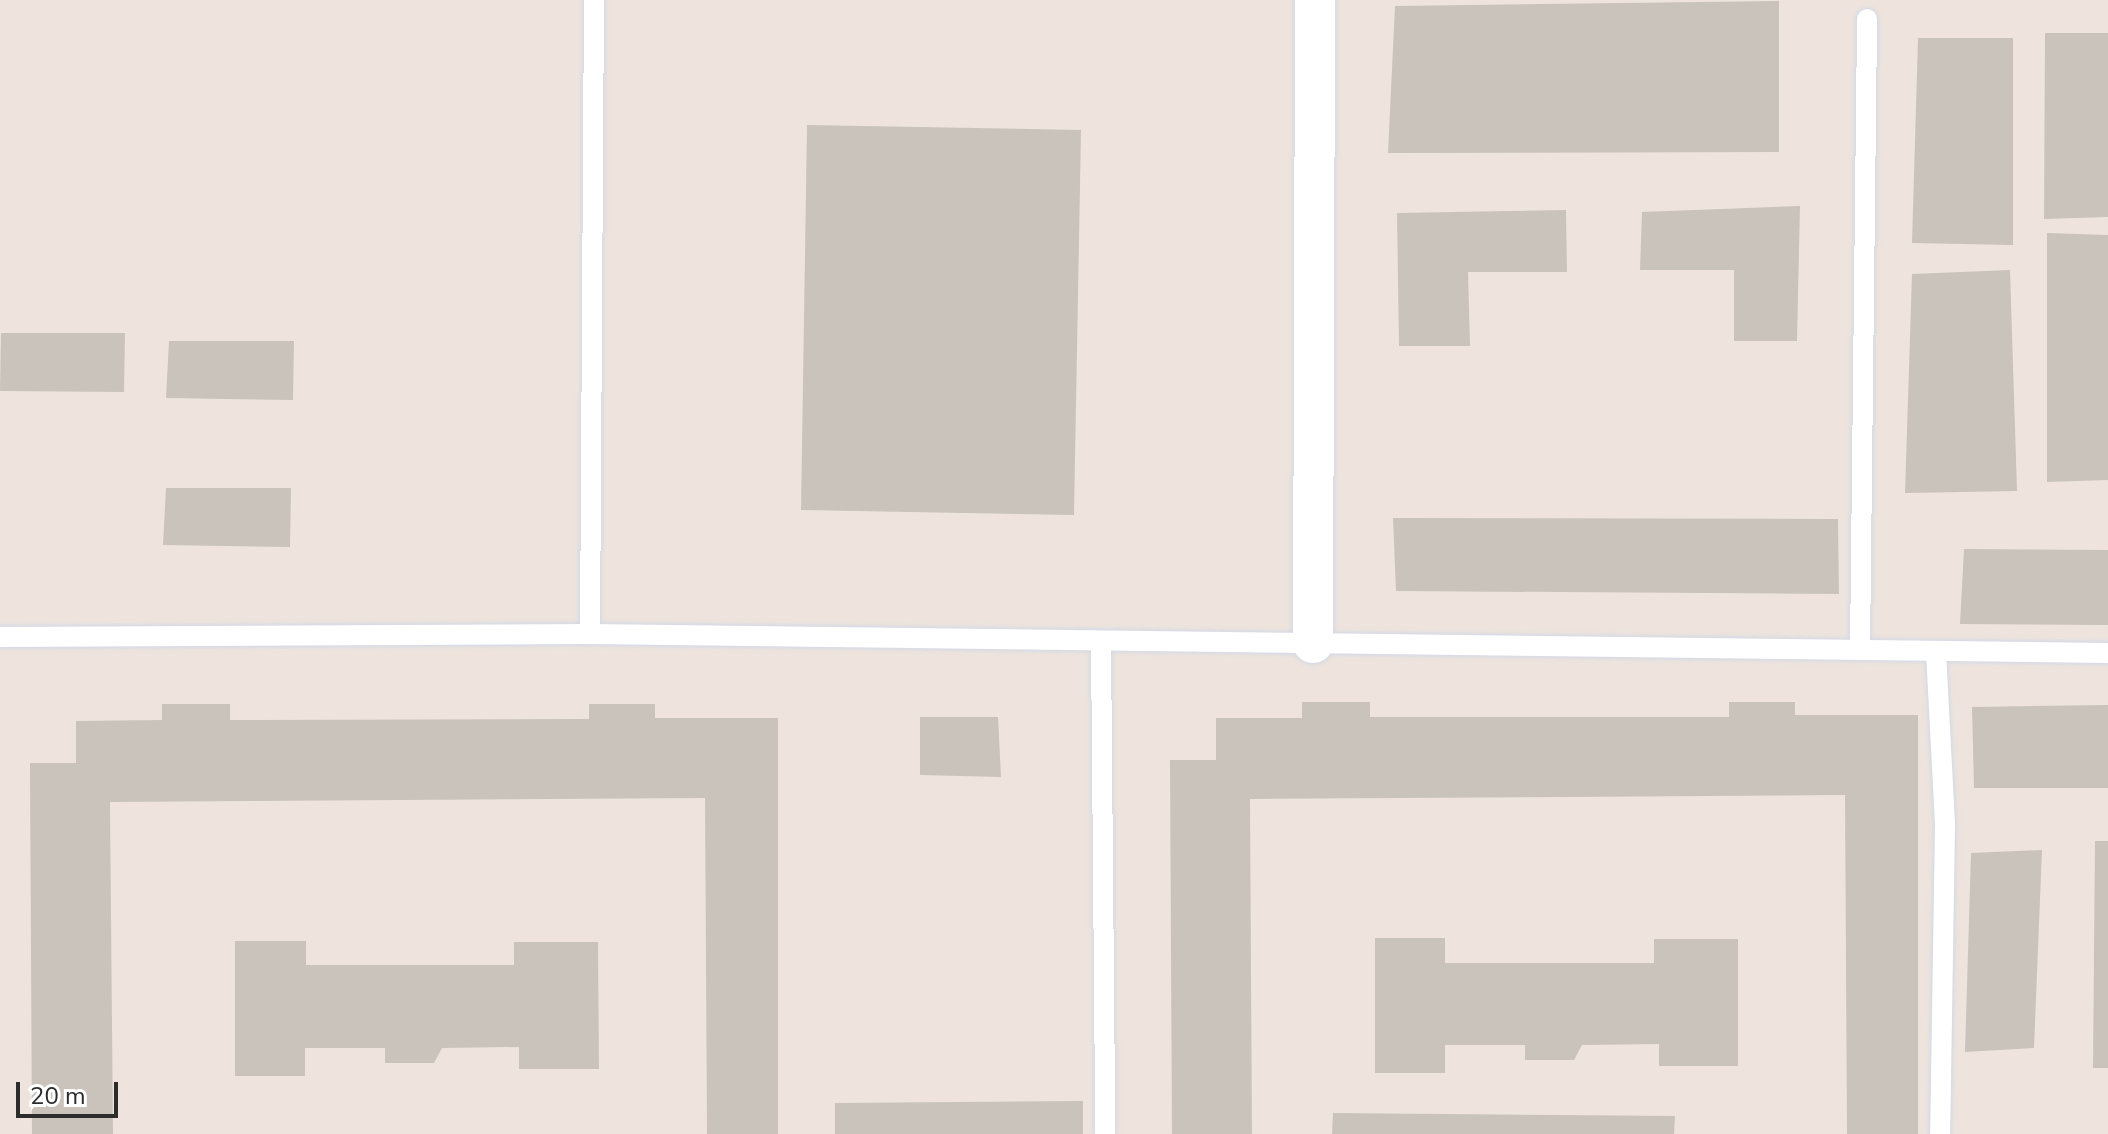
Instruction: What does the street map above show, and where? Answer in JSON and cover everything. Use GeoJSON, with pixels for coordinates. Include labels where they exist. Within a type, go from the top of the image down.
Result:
{"type":"FeatureCollection","features":[{"type":"Feature","properties":{"kind":"street"},"geometry":{"type":"LineString","coordinates":[[1313,643],[1315,0]]}},
{"type":"Feature","properties":{"kind":"lane"},"geometry":{"type":"LineString","coordinates":[[590,634],[594,0]]}},
{"type":"Feature","properties":{"kind":"lane"},"geometry":{"type":"LineString","coordinates":[[1860,650],[1867,19]]}},
{"type":"Feature","properties":{"kind":"lane"},"geometry":{"type":"LineString","coordinates":[[0,637],[590,634],[2108,653]]}},
{"type":"Feature","properties":{"kind":"lane"},"geometry":{"type":"LineString","coordinates":[[1101,641],[1105,1134]]}},
{"type":"Feature","properties":{"kind":"lane"},"geometry":{"type":"LineString","coordinates":[[1936,652],[1945,825],[1940,1134]]}},
{"type":"Feature","properties":{"kind":"building"},"geometry":{"type":"Polygon","coordinates":[[[1779,1],[1779,152],[1388,153],[1395,6],[1779,1]]]}},
{"type":"Feature","properties":{"kind":"building"},"geometry":{"type":"Polygon","coordinates":[[[2045,33],[2108,33],[2108,217],[2044,219],[2045,33]]]}},
{"type":"Feature","properties":{"kind":"building"},"geometry":{"type":"Polygon","coordinates":[[[1918,38],[2013,38],[2013,245],[1912,243],[1918,38]]]}},
{"type":"Feature","properties":{"kind":"building"},"geometry":{"type":"Polygon","coordinates":[[[807,125],[1081,130],[1074,515],[801,510],[807,125]]]}},
{"type":"Feature","properties":{"kind":"building"},"geometry":{"type":"Polygon","coordinates":[[[1800,206],[1797,341],[1734,341],[1734,270],[1640,270],[1642,212],[1800,206]]]}},
{"type":"Feature","properties":{"kind":"building"},"geometry":{"type":"Polygon","coordinates":[[[1566,210],[1567,272],[1468,272],[1470,346],[1399,346],[1397,213],[1566,210]]]}},
{"type":"Feature","properties":{"kind":"building"},"geometry":{"type":"Polygon","coordinates":[[[2047,233],[2108,235],[2108,480],[2047,482],[2047,233]]]}},
{"type":"Feature","properties":{"kind":"building"},"geometry":{"type":"Polygon","coordinates":[[[2010,270],[2017,491],[1905,493],[1912,274],[2010,270]]]}},
{"type":"Feature","properties":{"kind":"building"},"geometry":{"type":"Polygon","coordinates":[[[1,333],[125,333],[124,392],[0,391],[1,333]]]}},
{"type":"Feature","properties":{"kind":"building"},"geometry":{"type":"Polygon","coordinates":[[[169,341],[294,341],[293,400],[166,398],[169,341]]]}},
{"type":"Feature","properties":{"kind":"building"},"geometry":{"type":"Polygon","coordinates":[[[166,488],[291,488],[290,547],[163,545],[166,488]]]}},
{"type":"Feature","properties":{"kind":"building"},"geometry":{"type":"Polygon","coordinates":[[[1393,518],[1838,519],[1839,594],[1396,591],[1393,518]]]}},
{"type":"Feature","properties":{"kind":"building"},"geometry":{"type":"Polygon","coordinates":[[[1964,549],[2108,550],[2108,625],[1960,624],[1964,549]]]}},
{"type":"Feature","properties":{"kind":"building"},"geometry":{"type":"Polygon","coordinates":[[[1302,702],[1370,702],[1370,717],[1729,717],[1729,702],[1795,702],[1795,715],[1918,715],[1918,1134],[1847,1134],[1845,795],[1250,799],[1252,1134],[1172,1134],[1170,760],[1216,760],[1216,718],[1302,718],[1302,702]]]}},
{"type":"Feature","properties":{"kind":"building"},"geometry":{"type":"Polygon","coordinates":[[[162,704],[230,704],[230,720],[589,719],[589,704],[655,704],[655,718],[778,718],[778,1134],[707,1134],[705,798],[110,802],[113,1134],[32,1134],[30,763],[76,763],[76,721],[162,720],[162,704]]]}},
{"type":"Feature","properties":{"kind":"building"},"geometry":{"type":"Polygon","coordinates":[[[2108,705],[2108,788],[1974,788],[1972,707],[2108,705]]]}},
{"type":"Feature","properties":{"kind":"building"},"geometry":{"type":"Polygon","coordinates":[[[920,717],[998,717],[1001,777],[920,775],[920,717]]]}},
{"type":"Feature","properties":{"kind":"building"},"geometry":{"type":"Polygon","coordinates":[[[2095,841],[2108,841],[2108,1068],[2093,1068],[2095,841]]]}},
{"type":"Feature","properties":{"kind":"building"},"geometry":{"type":"Polygon","coordinates":[[[2042,850],[2034,1048],[1965,1052],[1971,853],[2042,850]]]}},
{"type":"Feature","properties":{"kind":"building"},"geometry":{"type":"Polygon","coordinates":[[[1375,938],[1445,938],[1445,963],[1654,963],[1654,939],[1738,939],[1738,1066],[1659,1066],[1659,1044],[1582,1045],[1574,1060],[1525,1060],[1525,1045],[1445,1045],[1445,1073],[1375,1073],[1375,938]]]}},
{"type":"Feature","properties":{"kind":"building"},"geometry":{"type":"Polygon","coordinates":[[[235,941],[306,941],[306,965],[514,965],[514,942],[598,942],[599,1069],[519,1069],[519,1047],[442,1048],[434,1063],[385,1063],[385,1048],[305,1048],[305,1076],[235,1076],[235,941]]]}},
{"type":"Feature","properties":{"kind":"building"},"geometry":{"type":"Polygon","coordinates":[[[1083,1101],[1083,1134],[835,1134],[835,1103],[1083,1101]]]}},
{"type":"Feature","properties":{"kind":"building"},"geometry":{"type":"Polygon","coordinates":[[[1333,1113],[1675,1116],[1674,1134],[1332,1134],[1333,1113]]]}}]}
